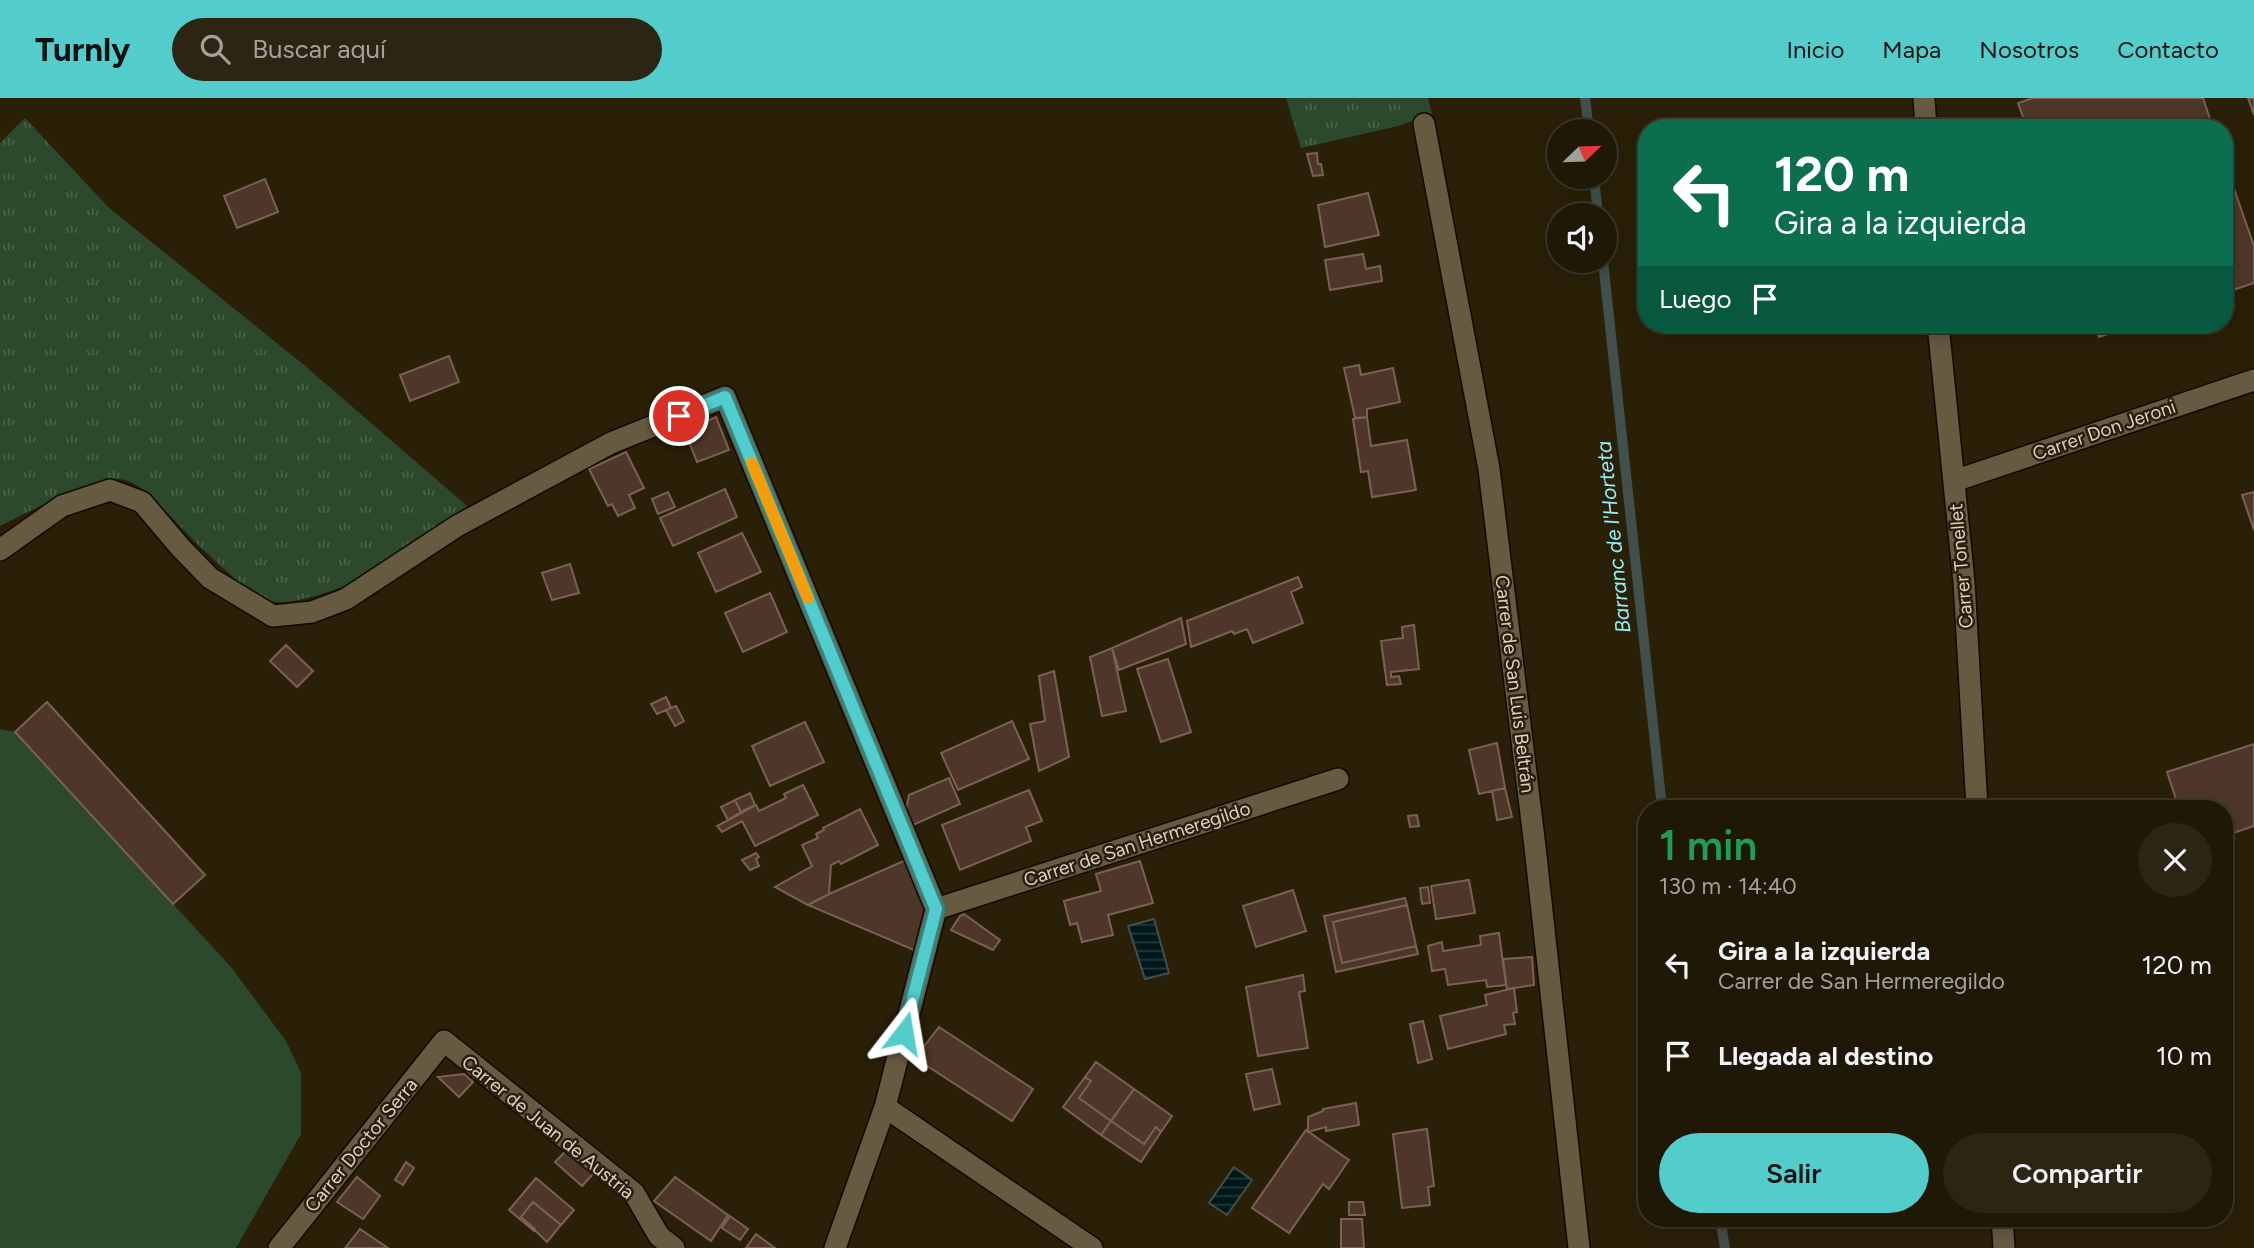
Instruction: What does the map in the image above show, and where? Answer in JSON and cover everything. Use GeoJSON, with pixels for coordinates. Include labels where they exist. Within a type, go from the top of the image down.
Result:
{"type":"FeatureCollection","features":[{"type":"Feature","properties":{"kind":"street"},"geometry":{"type":"LineString","coordinates":[[1924,98],[1925,119]]}},
{"type":"Feature","properties":{"kind":"street","name":"Carrer de San Luis Beltrán"},"geometry":{"type":"LineString","coordinates":[[1424,124],[1489,469],[1535,847],[1579,1248]]}},
{"type":"Feature","properties":{"kind":"street","name":"Carrer Tonellet"},"geometry":{"type":"LineString","coordinates":[[1939,333],[1964,582],[1977,800]]}},
{"type":"Feature","properties":{"kind":"street","name":"Carrer Don Jeroni"},"geometry":{"type":"LineString","coordinates":[[1954,481],[2254,380]]}},
{"type":"Feature","properties":{"kind":"street"},"geometry":{"type":"LineString","coordinates":[[0,550],[62,506],[110,490],[142,502],[210,578],[273,616],[312,612],[346,599],[457,526],[611,443],[725,397],[936,909],[885,1107],[835,1248]]}},
{"type":"Feature","properties":{"kind":"street","name":"Carrer de San Hermeregildo"},"geometry":{"type":"LineString","coordinates":[[936,909],[1338,779]]}},
{"type":"Feature","properties":{"kind":"street","name":"Carrer Doctor Serra"},"geometry":{"type":"LineString","coordinates":[[279,1248],[443,1041]]}},
{"type":"Feature","properties":{"kind":"street","name":"Carrer de Juan de Austria"},"geometry":{"type":"LineString","coordinates":[[443,1041],[634,1193],[659,1236],[674,1248]]}},
{"type":"Feature","properties":{"kind":"street"},"geometry":{"type":"LineString","coordinates":[[885,1107],[1092,1248]]}},
{"type":"Feature","properties":{"kind":"street"},"geometry":{"type":"LineString","coordinates":[[2003,1227],[2004,1248]]}},
{"type":"Feature","properties":{"kind":"green space"},"geometry":{"type":"Polygon","coordinates":[[[1286,98],[1428,98],[1432,114],[1398,126],[1301,148],[1286,98]]]}},
{"type":"Feature","properties":{"kind":"green space"},"geometry":{"type":"Polygon","coordinates":[[[25,118],[108,207],[304,365],[467,506],[362,578],[316,596],[279,602],[270,601],[247,588],[206,552],[148,494],[126,480],[107,480],[92,484],[0,526],[0,143],[25,118]]]}},
{"type":"Feature","properties":{"kind":"green space"},"geometry":{"type":"Polygon","coordinates":[[[0,729],[15,732],[231,967],[286,1041],[301,1073],[301,1134],[236,1248],[0,1248],[0,729]]]}},
{"type":"Feature","properties":{"kind":"water"},"geometry":{"type":"Polygon","coordinates":[[[1154,919],[1169,973],[1145,979],[1128,926],[1154,919]]]}},
{"type":"Feature","properties":{"kind":"water"},"geometry":{"type":"Polygon","coordinates":[[[1234,1167],[1252,1180],[1227,1215],[1209,1203],[1234,1167]]]}},
{"type":"Feature","properties":{"kind":"building"},"geometry":{"type":"Polygon","coordinates":[[[2033,98],[2203,98],[2210,119],[2024,119],[2018,103],[2033,98]]]}},
{"type":"Feature","properties":{"kind":"building"},"geometry":{"type":"Polygon","coordinates":[[[2248,98],[2254,98],[2254,115],[2248,98]]]}},
{"type":"Feature","properties":{"kind":"building"},"geometry":{"type":"Polygon","coordinates":[[[1317,153],[1323,175],[1313,176],[1307,154],[1317,153]]]}},
{"type":"Feature","properties":{"kind":"building"},"geometry":{"type":"Polygon","coordinates":[[[265,179],[278,212],[237,228],[224,196],[265,179]]]}},
{"type":"Feature","properties":{"kind":"building"},"geometry":{"type":"Polygon","coordinates":[[[2233,186],[2254,246],[2254,283],[2233,290],[2233,186]]]}},
{"type":"Feature","properties":{"kind":"building"},"geometry":{"type":"Polygon","coordinates":[[[1368,193],[1379,235],[1325,247],[1318,205],[1368,193]]]}},
{"type":"Feature","properties":{"kind":"building"},"geometry":{"type":"Polygon","coordinates":[[[1363,254],[1366,269],[1380,266],[1382,281],[1330,290],[1325,260],[1363,254]]]}},
{"type":"Feature","properties":{"kind":"building"},"geometry":{"type":"Polygon","coordinates":[[[449,356],[459,382],[410,401],[400,375],[449,356]]]}},
{"type":"Feature","properties":{"kind":"building"},"geometry":{"type":"Polygon","coordinates":[[[1359,365],[1361,375],[1393,368],[1400,402],[1367,409],[1367,417],[1355,418],[1344,368],[1359,365]]]}},
{"type":"Feature","properties":{"kind":"building"},"geometry":{"type":"Polygon","coordinates":[[[716,417],[729,450],[697,462],[685,431],[716,417]]]}},
{"type":"Feature","properties":{"kind":"building"},"geometry":{"type":"Polygon","coordinates":[[[1367,417],[1371,446],[1407,440],[1416,490],[1372,497],[1368,471],[1361,472],[1353,419],[1367,417]]]}},
{"type":"Feature","properties":{"kind":"building"},"geometry":{"type":"Polygon","coordinates":[[[626,452],[644,488],[629,495],[635,508],[618,516],[612,504],[608,506],[589,469],[626,452]]]}},
{"type":"Feature","properties":{"kind":"building"},"geometry":{"type":"Polygon","coordinates":[[[725,489],[737,517],[673,546],[660,518],[725,489]]]}},
{"type":"Feature","properties":{"kind":"building"},"geometry":{"type":"Polygon","coordinates":[[[668,492],[675,507],[658,514],[652,499],[668,492]]]}},
{"type":"Feature","properties":{"kind":"building"},"geometry":{"type":"Polygon","coordinates":[[[2254,492],[2254,530],[2242,495],[2254,492]]]}},
{"type":"Feature","properties":{"kind":"building"},"geometry":{"type":"Polygon","coordinates":[[[742,533],[761,572],[716,592],[698,553],[742,533]]]}},
{"type":"Feature","properties":{"kind":"building"},"geometry":{"type":"Polygon","coordinates":[[[570,564],[579,593],[552,600],[542,573],[570,564]]]}},
{"type":"Feature","properties":{"kind":"building"},"geometry":{"type":"Polygon","coordinates":[[[1298,577],[1302,587],[1291,592],[1303,623],[1253,643],[1247,629],[1234,634],[1232,631],[1191,647],[1187,621],[1298,577]]]}},
{"type":"Feature","properties":{"kind":"building"},"geometry":{"type":"Polygon","coordinates":[[[770,593],[787,632],[743,652],[725,613],[770,593]]]}},
{"type":"Feature","properties":{"kind":"building"},"geometry":{"type":"Polygon","coordinates":[[[1181,618],[1186,644],[1119,670],[1112,648],[1181,618]]]}},
{"type":"Feature","properties":{"kind":"building"},"geometry":{"type":"Polygon","coordinates":[[[1414,625],[1419,669],[1391,672],[1391,677],[1399,676],[1401,684],[1387,685],[1381,641],[1403,638],[1402,627],[1414,625]]]}},
{"type":"Feature","properties":{"kind":"building"},"geometry":{"type":"Polygon","coordinates":[[[286,645],[313,671],[297,687],[270,661],[286,645]]]}},
{"type":"Feature","properties":{"kind":"building"},"geometry":{"type":"Polygon","coordinates":[[[1112,648],[1126,711],[1102,716],[1090,657],[1112,648]]]}},
{"type":"Feature","properties":{"kind":"building"},"geometry":{"type":"Polygon","coordinates":[[[1168,659],[1191,732],[1161,742],[1137,669],[1168,659]]]}},
{"type":"Feature","properties":{"kind":"building"},"geometry":{"type":"Polygon","coordinates":[[[1054,671],[1069,757],[1039,771],[1030,724],[1045,721],[1039,676],[1054,671]]]}},
{"type":"Feature","properties":{"kind":"building"},"geometry":{"type":"Polygon","coordinates":[[[666,697],[671,708],[657,714],[651,704],[666,697]]]}},
{"type":"Feature","properties":{"kind":"building"},"geometry":{"type":"Polygon","coordinates":[[[47,702],[205,875],[173,904],[15,732],[47,702]]]}},
{"type":"Feature","properties":{"kind":"building"},"geometry":{"type":"Polygon","coordinates":[[[676,706],[684,721],[675,726],[666,710],[676,706]]]}},
{"type":"Feature","properties":{"kind":"building"},"geometry":{"type":"Polygon","coordinates":[[[1012,721],[1029,759],[958,790],[941,753],[1012,721]]]}},
{"type":"Feature","properties":{"kind":"building"},"geometry":{"type":"Polygon","coordinates":[[[805,722],[824,762],[770,786],[752,746],[805,722]]]}},
{"type":"Feature","properties":{"kind":"building"},"geometry":{"type":"Polygon","coordinates":[[[1497,743],[1505,788],[1479,794],[1469,750],[1497,743]]]}},
{"type":"Feature","properties":{"kind":"building"},"geometry":{"type":"Polygon","coordinates":[[[2254,744],[2254,826],[2233,833],[2233,800],[2176,800],[2167,772],[2254,744]]]}},
{"type":"Feature","properties":{"kind":"building"},"geometry":{"type":"Polygon","coordinates":[[[949,778],[960,804],[913,825],[906,810],[909,795],[949,778]]]}},
{"type":"Feature","properties":{"kind":"building"},"geometry":{"type":"Polygon","coordinates":[[[803,785],[818,815],[755,846],[742,821],[722,832],[717,826],[756,805],[759,811],[786,798],[784,794],[803,785]]]}},
{"type":"Feature","properties":{"kind":"building"},"geometry":{"type":"Polygon","coordinates":[[[1505,788],[1512,817],[1497,820],[1492,791],[1505,788]]]}},
{"type":"Feature","properties":{"kind":"building"},"geometry":{"type":"Polygon","coordinates":[[[1029,790],[1042,821],[1026,827],[1031,841],[960,870],[942,825],[1029,790]]]}},
{"type":"Feature","properties":{"kind":"building"},"geometry":{"type":"Polygon","coordinates":[[[750,793],[755,805],[741,812],[735,800],[750,793]]]}},
{"type":"Feature","properties":{"kind":"building"},"geometry":{"type":"Polygon","coordinates":[[[735,800],[741,812],[728,820],[721,807],[735,800]]]}},
{"type":"Feature","properties":{"kind":"building"},"geometry":{"type":"Polygon","coordinates":[[[860,809],[878,845],[841,864],[839,861],[831,865],[829,894],[808,905],[775,887],[812,866],[802,845],[818,838],[816,834],[824,830],[823,828],[860,809]]]}},
{"type":"Feature","properties":{"kind":"building"},"geometry":{"type":"Polygon","coordinates":[[[1417,815],[1419,826],[1410,827],[1408,816],[1417,815]]]}},
{"type":"Feature","properties":{"kind":"building"},"geometry":{"type":"Polygon","coordinates":[[[756,853],[759,866],[750,870],[742,860],[756,853]]]}},
{"type":"Feature","properties":{"kind":"building"},"geometry":{"type":"Polygon","coordinates":[[[908,859],[929,911],[916,951],[808,905],[829,894],[908,859]]]}},
{"type":"Feature","properties":{"kind":"building"},"geometry":{"type":"Polygon","coordinates":[[[1140,861],[1153,903],[1108,915],[1113,935],[1082,942],[1077,923],[1070,925],[1064,901],[1101,891],[1096,874],[1140,861]]]}},
{"type":"Feature","properties":{"kind":"building"},"geometry":{"type":"Polygon","coordinates":[[[1469,880],[1475,913],[1436,919],[1431,886],[1469,880]]]}},
{"type":"Feature","properties":{"kind":"building"},"geometry":{"type":"Polygon","coordinates":[[[1428,887],[1430,903],[1422,904],[1420,888],[1428,887]]]}},
{"type":"Feature","properties":{"kind":"building"},"geometry":{"type":"Polygon","coordinates":[[[1293,890],[1306,931],[1256,947],[1243,906],[1293,890]]]}},
{"type":"Feature","properties":{"kind":"building"},"geometry":{"type":"Polygon","coordinates":[[[1405,898],[1407,905],[1333,922],[1342,963],[1416,946],[1418,954],[1336,972],[1324,916],[1405,898]]]}},
{"type":"Feature","properties":{"kind":"building"},"geometry":{"type":"Polygon","coordinates":[[[1407,905],[1416,946],[1342,963],[1333,922],[1407,905]]]}},
{"type":"Feature","properties":{"kind":"building"},"geometry":{"type":"Polygon","coordinates":[[[964,914],[1000,940],[993,950],[951,930],[964,914]]]}},
{"type":"Feature","properties":{"kind":"building"},"geometry":{"type":"Polygon","coordinates":[[[1499,933],[1506,985],[1487,987],[1486,980],[1448,985],[1445,969],[1432,971],[1428,946],[1442,942],[1443,951],[1481,945],[1480,936],[1499,933]]]}},
{"type":"Feature","properties":{"kind":"building"},"geometry":{"type":"Polygon","coordinates":[[[1532,957],[1534,985],[1507,989],[1503,959],[1532,957]]]}},
{"type":"Feature","properties":{"kind":"building"},"geometry":{"type":"Polygon","coordinates":[[[1303,975],[1305,991],[1299,992],[1308,1048],[1258,1056],[1246,987],[1303,975]]]}},
{"type":"Feature","properties":{"kind":"building"},"geometry":{"type":"Polygon","coordinates":[[[1514,988],[1517,1012],[1513,1013],[1515,1024],[1504,1025],[1506,1034],[1448,1049],[1440,1016],[1487,1005],[1485,995],[1514,988]]]}},
{"type":"Feature","properties":{"kind":"building"},"geometry":{"type":"Polygon","coordinates":[[[1423,1021],[1432,1059],[1418,1063],[1410,1024],[1423,1021]]]}},
{"type":"Feature","properties":{"kind":"building"},"geometry":{"type":"Polygon","coordinates":[[[939,1027],[1033,1089],[1012,1121],[915,1058],[939,1027]]]}},
{"type":"Feature","properties":{"kind":"building"},"geometry":{"type":"Polygon","coordinates":[[[1096,1062],[1134,1089],[1111,1121],[1079,1098],[1091,1081],[1085,1077],[1096,1062]]]}},
{"type":"Feature","properties":{"kind":"building"},"geometry":{"type":"Polygon","coordinates":[[[1272,1069],[1280,1104],[1254,1110],[1246,1074],[1272,1069]]]}},
{"type":"Feature","properties":{"kind":"building"},"geometry":{"type":"Polygon","coordinates":[[[464,1074],[473,1082],[459,1097],[438,1077],[464,1074]]]}},
{"type":"Feature","properties":{"kind":"building"},"geometry":{"type":"Polygon","coordinates":[[[1085,1077],[1091,1081],[1079,1098],[1111,1121],[1101,1135],[1063,1107],[1085,1077]]]}},
{"type":"Feature","properties":{"kind":"building"},"geometry":{"type":"Polygon","coordinates":[[[1134,1089],[1172,1116],[1161,1132],[1156,1127],[1144,1144],[1111,1121],[1134,1089]]]}},
{"type":"Feature","properties":{"kind":"building"},"geometry":{"type":"Polygon","coordinates":[[[1356,1103],[1359,1125],[1326,1131],[1326,1127],[1308,1132],[1308,1117],[1323,1109],[1356,1103]]]}},
{"type":"Feature","properties":{"kind":"building"},"geometry":{"type":"Polygon","coordinates":[[[1111,1121],[1144,1144],[1156,1127],[1161,1132],[1141,1162],[1101,1135],[1111,1121]]]}},
{"type":"Feature","properties":{"kind":"building"},"geometry":{"type":"Polygon","coordinates":[[[1427,1129],[1434,1186],[1428,1187],[1430,1205],[1402,1208],[1393,1134],[1427,1129]]]}},
{"type":"Feature","properties":{"kind":"building"},"geometry":{"type":"Polygon","coordinates":[[[1306,1130],[1349,1160],[1329,1189],[1323,1184],[1289,1233],[1252,1208],[1306,1130]]]}},
{"type":"Feature","properties":{"kind":"building"},"geometry":{"type":"Polygon","coordinates":[[[567,1150],[593,1174],[582,1186],[555,1162],[567,1150]]]}},
{"type":"Feature","properties":{"kind":"building"},"geometry":{"type":"Polygon","coordinates":[[[406,1162],[414,1168],[403,1185],[395,1180],[406,1162]]]}},
{"type":"Feature","properties":{"kind":"building"},"geometry":{"type":"Polygon","coordinates":[[[357,1177],[380,1196],[363,1219],[337,1202],[357,1177]]]}},
{"type":"Feature","properties":{"kind":"building"},"geometry":{"type":"Polygon","coordinates":[[[675,1177],[728,1215],[711,1241],[654,1201],[675,1177]]]}},
{"type":"Feature","properties":{"kind":"building"},"geometry":{"type":"Polygon","coordinates":[[[536,1178],[574,1210],[561,1225],[533,1202],[521,1217],[534,1231],[509,1210],[536,1178]]]}},
{"type":"Feature","properties":{"kind":"building"},"geometry":{"type":"Polygon","coordinates":[[[533,1202],[561,1225],[547,1242],[521,1217],[533,1202]]]}},
{"type":"Feature","properties":{"kind":"building"},"geometry":{"type":"Polygon","coordinates":[[[1349,1202],[1363,1202],[1365,1215],[1349,1215],[1349,1202]]]}},
{"type":"Feature","properties":{"kind":"building"},"geometry":{"type":"Polygon","coordinates":[[[730,1216],[748,1229],[740,1240],[722,1228],[730,1216]]]}},
{"type":"Feature","properties":{"kind":"building"},"geometry":{"type":"Polygon","coordinates":[[[1341,1219],[1362,1219],[1364,1248],[1341,1248],[1341,1219]]]}},
{"type":"Feature","properties":{"kind":"building"},"geometry":{"type":"Polygon","coordinates":[[[360,1229],[388,1248],[345,1248],[360,1229]]]}},
{"type":"Feature","properties":{"kind":"building"},"geometry":{"type":"Polygon","coordinates":[[[756,1234],[775,1248],[746,1248],[756,1234]]]}},
{"type":"Feature","properties":{"kind":"waterway","name":"Barranc de l'Horteta"},"geometry":{"type":"LineString","coordinates":[[1585,98],[1588,119]]}},
{"type":"Feature","properties":{"kind":"waterway","name":"Barranc de l'Horteta"},"geometry":{"type":"LineString","coordinates":[[1595,189],[1597,203]]}},
{"type":"Feature","properties":{"kind":"waterway","name":"Barranc de l'Horteta"},"geometry":{"type":"LineString","coordinates":[[1604,273],[1661,800]]}},
{"type":"Feature","properties":{"kind":"waterway","name":"Barranc de l'Horteta"},"geometry":{"type":"LineString","coordinates":[[1722,1227],[1725,1248]]}},
{"type":"Feature","properties":{"kind":"slow traffic"},"geometry":{"type":"LineString","coordinates":[[752,463],[808,598]]}},
{"type":"Feature","properties":{"kind":"route"},"geometry":{"type":"LineString","coordinates":[[679,416],[725,397],[936,909],[904,1033]]}}]}
